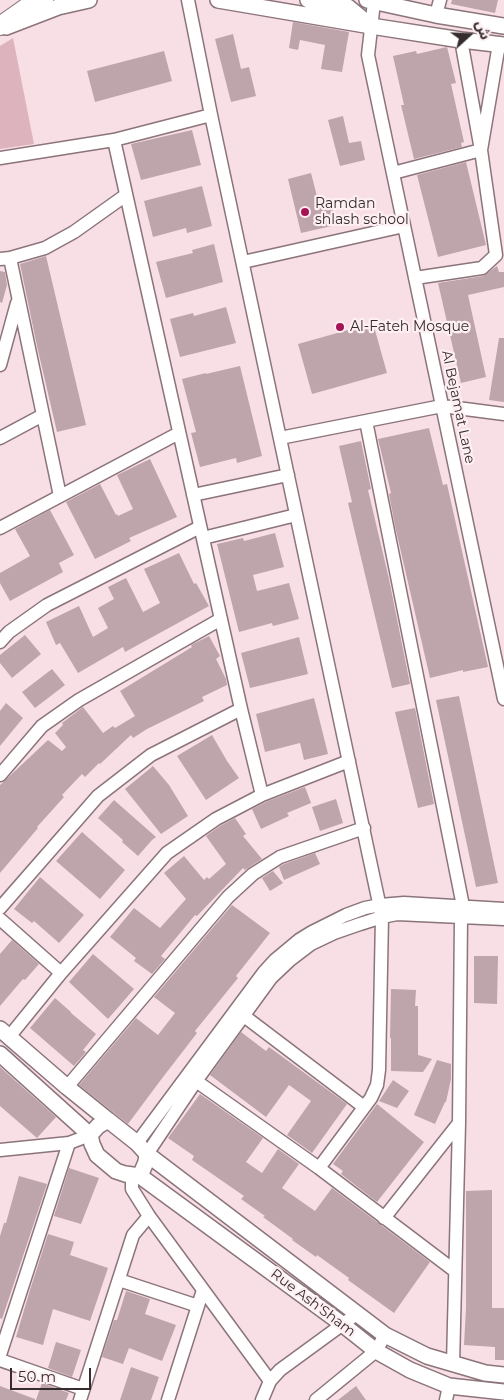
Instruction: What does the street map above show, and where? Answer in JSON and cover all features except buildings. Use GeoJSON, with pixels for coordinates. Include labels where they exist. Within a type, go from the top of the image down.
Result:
{"type":"FeatureCollection","features":[{"type":"Feature","properties":{"kind":"highway"},"geometry":{"type":"LineString","coordinates":[[0,28],[27,7],[44,0]]}},
{"type":"Feature","properties":{"kind":"main road"},"geometry":{"type":"LineString","coordinates":[[0,28],[58,7],[89,0]]}},
{"type":"Feature","properties":{"kind":"main road"},"geometry":{"type":"LineString","coordinates":[[218,0],[371,26],[501,45]]}},
{"type":"Feature","properties":{"kind":"main road"},"geometry":{"type":"LineString","coordinates":[[308,0],[348,7],[371,26]]}},
{"type":"Feature","properties":{"kind":"main road"},"geometry":{"type":"LineString","coordinates":[[370,1],[436,15],[504,26]]}},
{"type":"Feature","properties":{"kind":"main road"},"geometry":{"type":"LineString","coordinates":[[0,1054],[90,1135],[98,1126],[108,1120],[5,1033]]}},
{"type":"Feature","properties":{"kind":"main road","name":"Rue Ash'Sham"},"geometry":{"type":"LineString","coordinates":[[108,1120],[358,1312],[385,1335],[428,1356],[485,1373],[504,1375]]}},
{"type":"Feature","properties":{"kind":"main road","name":"Rue Ash'Sham"},"geometry":{"type":"LineString","coordinates":[[90,1135],[97,1154],[116,1172],[136,1175],[342,1324],[376,1352],[448,1393],[504,1392]]}},
{"type":"Feature","properties":{"kind":"main road"},"geometry":{"type":"LineString","coordinates":[[136,1175],[146,1162],[142,1148]]}},
{"type":"Feature","properties":{"kind":"street"},"geometry":{"type":"LineString","coordinates":[[188,0],[381,911],[383,930],[378,1078],[374,1092],[319,1168]]}},
{"type":"Feature","properties":{"kind":"street"},"geometry":{"type":"LineString","coordinates":[[436,15],[440,0]]}},
{"type":"Feature","properties":{"kind":"street","name":"Al Bejamat Lane"},"geometry":{"type":"LineString","coordinates":[[370,1],[371,26],[368,55],[504,700]]}},
{"type":"Feature","properties":{"kind":"street"},"geometry":{"type":"LineString","coordinates":[[415,278],[482,268],[496,256],[481,150],[461,40]]}},
{"type":"Feature","properties":{"kind":"street"},"geometry":{"type":"LineString","coordinates":[[481,150],[501,45]]}},
{"type":"Feature","properties":{"kind":"street"},"geometry":{"type":"LineString","coordinates":[[0,158],[114,140],[211,115]]}},
{"type":"Feature","properties":{"kind":"street"},"geometry":{"type":"LineString","coordinates":[[114,140],[241,709],[262,795]]}},
{"type":"Feature","properties":{"kind":"street"},"geometry":{"type":"LineString","coordinates":[[393,173],[481,150]]}},
{"type":"Feature","properties":{"kind":"street"},"geometry":{"type":"LineString","coordinates":[[60,496],[18,300],[5,259],[45,248],[74,232],[126,195]]}},
{"type":"Feature","properties":{"kind":"street"},"geometry":{"type":"LineString","coordinates":[[242,262],[404,226]]}},
{"type":"Feature","properties":{"kind":"street"},"geometry":{"type":"LineString","coordinates":[[0,366],[18,300]]}},
{"type":"Feature","properties":{"kind":"street"},"geometry":{"type":"LineString","coordinates":[[280,438],[442,406],[504,414]]}},
{"type":"Feature","properties":{"kind":"street"},"geometry":{"type":"LineString","coordinates":[[0,438],[43,415]]}},
{"type":"Feature","properties":{"kind":"street"},"geometry":{"type":"LineString","coordinates":[[366,421],[462,912],[459,1123],[452,1364]]}},
{"type":"Feature","properties":{"kind":"street"},"geometry":{"type":"LineString","coordinates":[[0,528],[179,433]]}},
{"type":"Feature","properties":{"kind":"street"},"geometry":{"type":"LineString","coordinates":[[193,494],[288,474]]}},
{"type":"Feature","properties":{"kind":"street"},"geometry":{"type":"LineString","coordinates":[[0,642],[9,632],[47,605],[202,533],[296,515]]}},
{"type":"Feature","properties":{"kind":"street"},"geometry":{"type":"LineString","coordinates":[[0,775],[42,726],[79,700],[221,619]]}},
{"type":"Feature","properties":{"kind":"street"},"geometry":{"type":"LineString","coordinates":[[0,908],[98,796],[151,755],[241,709]]}},
{"type":"Feature","properties":{"kind":"street"},"geometry":{"type":"LineString","coordinates":[[5,1033],[167,853],[216,819],[262,795],[349,761]]}},
{"type":"Feature","properties":{"kind":"street"},"geometry":{"type":"LineString","coordinates":[[67,1087],[228,897],[253,874],[280,857],[364,828]]}},
{"type":"Feature","properties":{"kind":"street"},"geometry":{"type":"LineString","coordinates":[[142,1148],[196,1081],[271,978],[300,952],[322,938],[381,911],[404,903],[504,919]]}},
{"type":"Feature","properties":{"kind":"street"},"geometry":{"type":"LineString","coordinates":[[142,1148],[264,972],[275,960],[312,932],[346,915],[366,908],[381,911]]}},
{"type":"Feature","properties":{"kind":"street"},"geometry":{"type":"LineString","coordinates":[[462,912],[504,909]]}},
{"type":"Feature","properties":{"kind":"street"},"geometry":{"type":"LineString","coordinates":[[0,919],[61,973]]}},
{"type":"Feature","properties":{"kind":"street"},"geometry":{"type":"LineString","coordinates":[[244,1016],[364,1107]]}},
{"type":"Feature","properties":{"kind":"street"},"geometry":{"type":"LineString","coordinates":[[196,1081],[319,1168],[455,1271]]}},
{"type":"Feature","properties":{"kind":"street"},"geometry":{"type":"LineString","coordinates":[[384,1218],[459,1123]]}},
{"type":"Feature","properties":{"kind":"street"},"geometry":{"type":"LineString","coordinates":[[0,1150],[69,1143],[90,1135]]}},
{"type":"Feature","properties":{"kind":"street"},"geometry":{"type":"LineString","coordinates":[[0,1355],[69,1143]]}},
{"type":"Feature","properties":{"kind":"street"},"geometry":{"type":"LineString","coordinates":[[136,1175],[132,1189],[149,1216],[270,1381]]}},
{"type":"Feature","properties":{"kind":"street"},"geometry":{"type":"LineString","coordinates":[[0,1360],[82,1394],[133,1235],[149,1216]]}},
{"type":"Feature","properties":{"kind":"street"},"geometry":{"type":"LineString","coordinates":[[119,1280],[198,1306]]}},
{"type":"Feature","properties":{"kind":"street"},"geometry":{"type":"LineString","coordinates":[[168,1400],[203,1290]]}},
{"type":"Feature","properties":{"kind":"street"},"geometry":{"type":"LineString","coordinates":[[265,1398],[270,1381],[280,1370],[358,1312]]}},
{"type":"Feature","properties":{"kind":"street"},"geometry":{"type":"LineString","coordinates":[[316,1400],[376,1352],[385,1335]]}},
{"type":"Feature","properties":{"kind":"shaded area"},"geometry":{"type":"Polygon","coordinates":[[[13,38],[34,144],[0,149],[0,46],[13,38]]]}},
{"type":"Feature","properties":{"kind":"place","name":"Ramdan shlash school"},"geometry":{"type":"Point","coordinates":[305,212]}},
{"type":"Feature","properties":{"kind":"place","name":"Al-Fateh Mosque"},"geometry":{"type":"Point","coordinates":[340,327]}}]}
